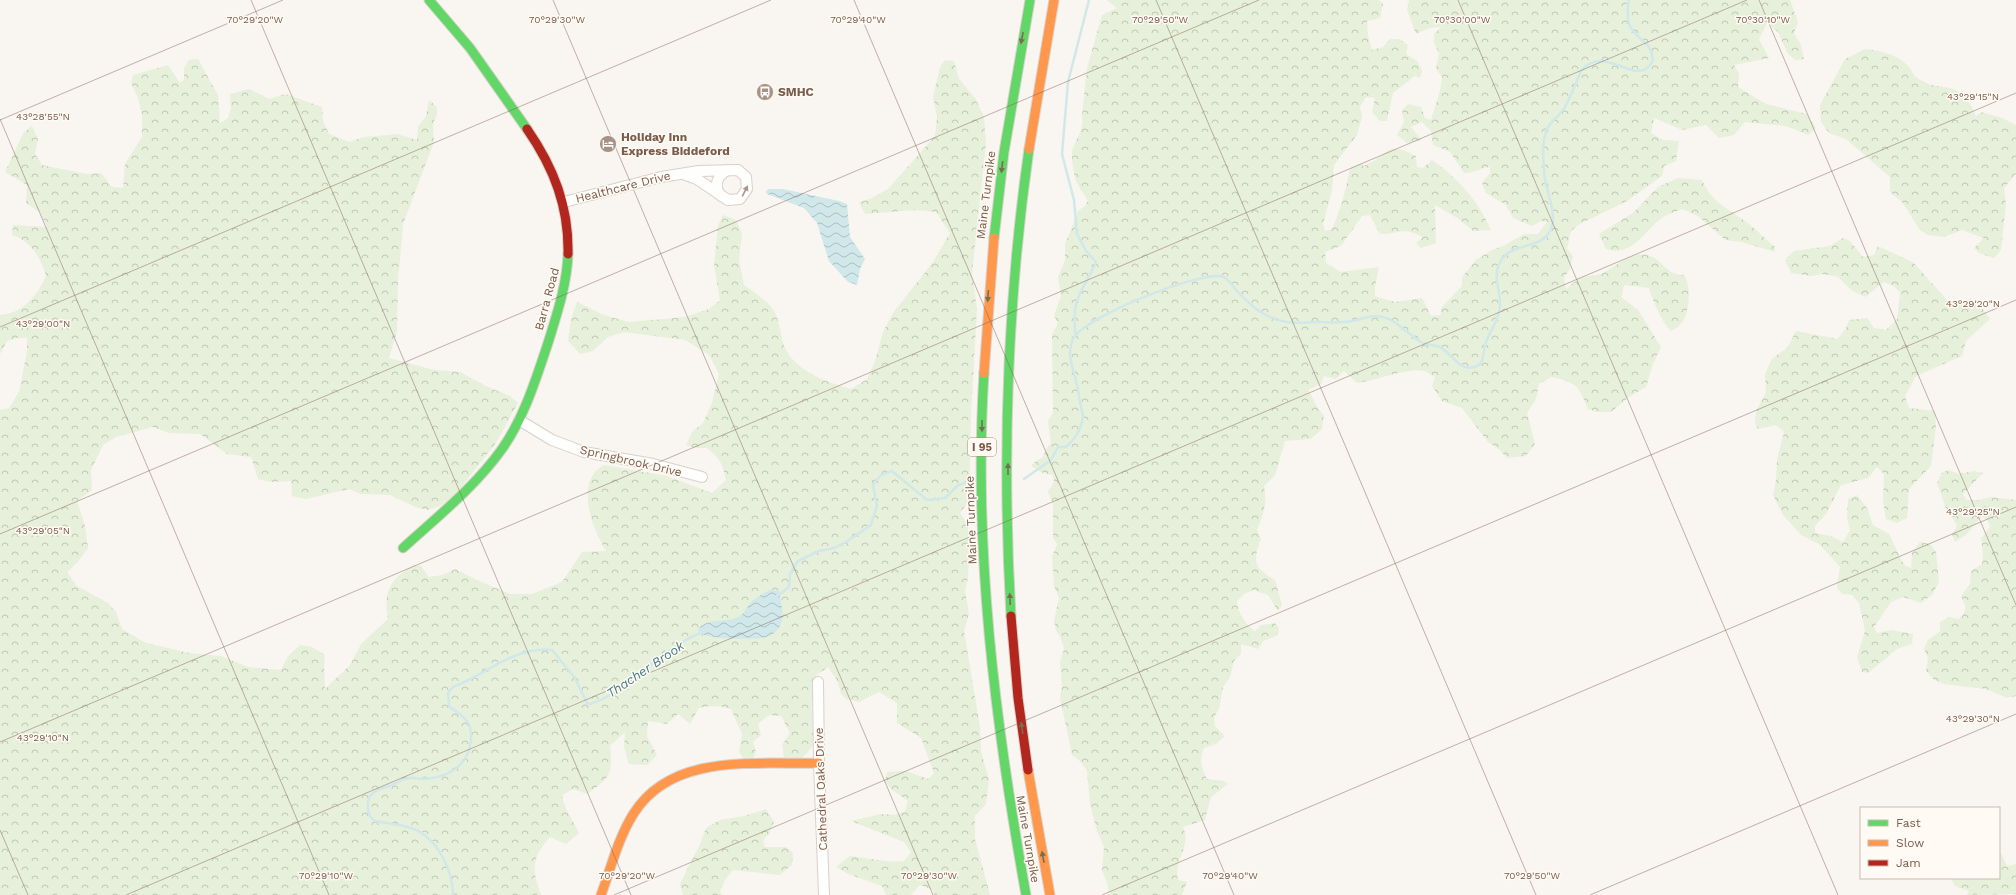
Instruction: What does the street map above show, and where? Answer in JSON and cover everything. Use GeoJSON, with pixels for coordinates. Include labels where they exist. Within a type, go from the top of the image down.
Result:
{"type":"FeatureCollection","features":[{"type":"Feature","properties":{"kind":"main road","name":"Barra Road"},"geometry":{"type":"LineString","coordinates":[[403,548],[476,482],[502,450],[519,420],[545,351],[567,276],[569,235],[564,202],[556,179],[540,147],[469,45],[429,0]]}},
{"type":"Feature","properties":{"kind":"main road","name":"Maine Turnpike"},"geometry":{"type":"LineString","coordinates":[[1026,895],[1009,803],[997,714],[987,611],[982,516],[982,421],[985,328],[992,237],[1010,103],[1030,0]]}},
{"type":"Feature","properties":{"kind":"main road","name":"Maine Turnpike"},"geometry":{"type":"LineString","coordinates":[[1050,895],[1032,794],[1018,698],[1010,602],[1008,522],[1011,328],[1018,237],[1029,145],[1054,0]]}},
{"type":"Feature","properties":{"kind":"main road"},"geometry":{"type":"LineString","coordinates":[[1052,10],[1060,0]]}},
{"type":"Feature","properties":{"kind":"main road"},"geometry":{"type":"LineString","coordinates":[[601,895],[634,812],[649,794],[666,780],[681,773],[702,768],[819,763]]}},
{"type":"Feature","properties":{"kind":"street","name":"Healthcare Drive"},"geometry":{"type":"LineString","coordinates":[[564,202],[661,177],[699,171],[733,170]]}},
{"type":"Feature","properties":{"kind":"street"},"geometry":{"type":"LineString","coordinates":[[733,170],[744,175],[747,180],[746,192],[737,200],[732,201],[724,198],[718,191],[716,184],[721,174],[733,170]]}},
{"type":"Feature","properties":{"kind":"street","name":"Healthcare Drive"},"geometry":{"type":"LineString","coordinates":[[683,174],[697,179],[724,198]]}},
{"type":"Feature","properties":{"kind":"street","name":"Springbrook Drive"},"geometry":{"type":"LineString","coordinates":[[519,420],[552,440],[584,452],[652,464],[702,477]]}},
{"type":"Feature","properties":{"kind":"street","name":"Cathedral Oaks Drive"},"geometry":{"type":"LineString","coordinates":[[818,682],[819,763],[824,895]]}},
{"type":"Feature","properties":{"kind":"green space"},"geometry":{"type":"Polygon","coordinates":[[[1107,0],[1379,0],[1383,4],[1380,18],[1367,21],[1368,36],[1372,50],[1383,47],[1390,39],[1399,39],[1408,45],[1406,54],[1417,61],[1422,70],[1420,78],[1415,76],[1393,93],[1387,121],[1380,121],[1372,112],[1375,98],[1366,97],[1360,107],[1362,117],[1357,135],[1334,165],[1332,191],[1323,224],[1325,231],[1332,229],[1343,199],[1350,168],[1362,163],[1363,166],[1393,149],[1406,151],[1416,156],[1417,167],[1423,168],[1432,160],[1441,166],[1474,200],[1491,230],[1473,231],[1459,219],[1435,205],[1436,243],[1421,248],[1416,243],[1423,237],[1406,231],[1380,234],[1370,215],[1362,216],[1341,246],[1325,252],[1326,263],[1341,272],[1379,267],[1375,287],[1375,296],[1395,302],[1422,298],[1431,316],[1441,315],[1441,308],[1462,286],[1462,277],[1476,260],[1524,234],[1538,234],[1547,222],[1541,221],[1532,226],[1513,218],[1506,205],[1486,193],[1482,183],[1490,173],[1490,167],[1464,173],[1450,152],[1433,145],[1431,131],[1422,122],[1411,127],[1422,140],[1407,143],[1397,135],[1404,122],[1402,110],[1408,104],[1421,107],[1425,118],[1431,120],[1440,91],[1442,77],[1436,69],[1439,53],[1434,43],[1434,34],[1441,27],[1430,28],[1416,34],[1407,10],[1409,0],[1790,0],[1798,22],[1794,33],[1801,45],[1804,59],[1795,60],[1788,54],[1778,32],[1767,23],[1759,39],[1769,58],[1734,65],[1739,74],[1738,87],[1766,104],[1807,114],[1816,128],[1808,135],[1786,126],[1745,122],[1734,135],[1719,138],[1706,125],[1682,130],[1654,118],[1651,133],[1663,140],[1679,141],[1676,161],[1664,166],[1662,176],[1627,201],[1578,225],[1571,231],[1567,249],[1573,256],[1570,269],[1564,278],[1566,289],[1582,277],[1603,273],[1631,256],[1650,256],[1672,273],[1684,275],[1687,280],[1689,301],[1686,316],[1679,326],[1671,331],[1658,311],[1649,288],[1624,285],[1621,297],[1638,310],[1661,347],[1653,364],[1646,387],[1629,397],[1611,412],[1597,412],[1588,409],[1576,386],[1567,381],[1551,377],[1539,384],[1536,399],[1527,413],[1535,444],[1526,456],[1507,458],[1500,450],[1488,442],[1462,408],[1442,401],[1432,386],[1435,377],[1424,371],[1410,371],[1357,383],[1344,371],[1336,379],[1324,376],[1321,384],[1308,390],[1324,415],[1322,429],[1311,439],[1285,441],[1275,475],[1264,486],[1264,508],[1257,530],[1261,539],[1256,553],[1257,564],[1263,572],[1275,580],[1282,605],[1278,611],[1268,595],[1253,590],[1244,594],[1237,601],[1240,614],[1251,628],[1255,631],[1261,625],[1275,623],[1279,629],[1278,635],[1263,641],[1258,649],[1241,644],[1241,654],[1234,661],[1230,677],[1223,687],[1219,709],[1214,717],[1215,726],[1225,736],[1216,744],[1204,748],[1201,760],[1207,779],[1224,781],[1228,784],[1211,797],[1205,820],[1183,827],[1185,841],[1177,873],[1178,880],[1187,882],[1182,895],[1109,895],[1108,885],[1102,870],[1104,847],[1097,831],[1090,804],[1087,771],[1081,762],[1072,755],[1060,698],[1062,685],[1060,661],[1064,649],[1060,636],[1056,631],[1054,621],[1059,598],[1054,586],[1052,557],[1057,544],[1053,538],[1053,504],[1048,492],[1054,482],[1053,475],[1043,473],[1031,466],[1043,457],[1046,449],[1051,443],[1048,421],[1053,413],[1052,334],[1058,323],[1054,316],[1061,296],[1058,277],[1065,260],[1065,244],[1079,210],[1084,207],[1088,201],[1075,178],[1072,151],[1081,129],[1087,68],[1102,15],[1117,8],[1107,0]]]}},
{"type":"Feature","properties":{"kind":"green space"},"geometry":{"type":"Polygon","coordinates":[[[1865,49],[1883,52],[1894,56],[1909,67],[1915,76],[1925,82],[1956,90],[1970,103],[1976,116],[1981,112],[2002,118],[2016,125],[2016,174],[2004,188],[2006,204],[2001,250],[1994,258],[1979,253],[1974,248],[1984,238],[1962,230],[1944,237],[1928,235],[1920,230],[1902,202],[1890,192],[1890,177],[1846,139],[1829,133],[1821,122],[1820,105],[1845,59],[1865,49]]]}},
{"type":"Feature","properties":{"kind":"green space"},"geometry":{"type":"Polygon","coordinates":[[[198,59],[218,95],[220,123],[228,118],[231,108],[230,94],[249,89],[269,99],[285,94],[322,107],[323,121],[329,134],[349,142],[364,137],[398,134],[417,140],[418,127],[426,116],[429,100],[437,107],[437,115],[433,123],[434,142],[403,224],[398,281],[397,332],[389,358],[434,370],[460,372],[486,386],[510,396],[518,403],[496,443],[454,496],[440,506],[428,510],[418,508],[390,495],[361,494],[349,489],[306,499],[292,496],[291,481],[270,482],[258,479],[251,457],[227,454],[200,434],[169,433],[153,427],[116,437],[103,445],[91,470],[92,490],[77,501],[85,526],[88,548],[77,563],[67,572],[77,586],[108,603],[116,612],[122,629],[146,643],[189,653],[221,656],[248,667],[281,670],[288,656],[300,645],[312,647],[325,655],[325,689],[350,665],[361,644],[388,619],[387,601],[390,587],[399,576],[414,565],[421,566],[429,577],[443,575],[455,569],[510,594],[532,594],[562,582],[582,552],[606,551],[593,523],[588,502],[590,482],[595,472],[604,465],[667,476],[712,493],[726,480],[720,461],[707,448],[695,448],[686,445],[692,432],[703,423],[712,403],[719,374],[709,355],[685,340],[624,332],[608,337],[593,351],[580,354],[568,341],[571,319],[577,302],[604,315],[629,322],[685,317],[709,309],[720,300],[714,265],[718,226],[723,215],[736,220],[742,233],[739,261],[744,285],[765,300],[774,311],[784,346],[798,365],[814,376],[851,389],[867,379],[875,361],[883,332],[893,313],[933,262],[950,233],[936,212],[916,210],[865,214],[859,202],[870,199],[888,189],[935,136],[937,117],[933,97],[940,67],[945,60],[954,61],[959,79],[975,98],[984,117],[986,144],[972,273],[977,309],[971,413],[969,501],[960,513],[968,524],[969,561],[968,578],[965,590],[969,614],[964,631],[980,727],[981,751],[989,780],[986,804],[975,816],[975,839],[990,895],[934,895],[933,890],[920,885],[911,895],[886,895],[882,886],[848,874],[836,867],[850,856],[884,861],[904,861],[911,852],[904,842],[851,821],[881,814],[895,815],[905,811],[908,801],[892,790],[885,781],[887,772],[906,771],[928,779],[934,773],[921,738],[897,723],[897,703],[879,692],[859,702],[846,699],[841,694],[837,680],[828,667],[814,677],[812,719],[814,745],[802,758],[784,758],[782,745],[790,733],[781,716],[769,715],[758,724],[761,735],[753,742],[756,752],[752,761],[743,758],[739,752],[742,734],[731,709],[707,706],[699,708],[690,724],[678,714],[667,724],[648,721],[647,736],[657,755],[647,765],[629,764],[624,747],[625,732],[610,746],[610,770],[601,784],[587,794],[573,789],[562,795],[567,810],[579,833],[566,844],[550,837],[539,851],[536,858],[535,871],[541,895],[0,895],[0,410],[9,408],[19,392],[27,351],[27,338],[18,338],[7,341],[0,354],[0,315],[15,311],[28,303],[46,276],[38,257],[30,246],[25,241],[12,235],[13,225],[47,227],[40,212],[26,203],[27,185],[5,172],[24,132],[32,126],[38,139],[35,154],[42,165],[86,174],[101,173],[112,187],[123,188],[125,164],[142,137],[142,115],[138,98],[131,83],[133,75],[168,65],[180,83],[184,80],[184,68],[189,60],[198,59]]]}},
{"type":"Feature","properties":{"kind":"green space"},"geometry":{"type":"Polygon","coordinates":[[[1678,178],[1702,180],[1716,201],[1756,230],[1775,247],[1775,252],[1742,242],[1725,240],[1698,216],[1682,209],[1665,216],[1658,221],[1632,246],[1616,251],[1606,249],[1599,234],[1634,212],[1658,187],[1678,178]]]}},
{"type":"Feature","properties":{"kind":"green space"},"geometry":{"type":"Polygon","coordinates":[[[1843,238],[1850,241],[1863,257],[1874,255],[1878,246],[1914,263],[1947,300],[1980,305],[1990,319],[1966,341],[1962,356],[1916,376],[1905,396],[1909,408],[1935,411],[1936,427],[1931,466],[1909,489],[1907,518],[1897,523],[1886,519],[1883,502],[1884,474],[1877,467],[1868,478],[1841,485],[1826,514],[1815,526],[1815,533],[1831,536],[1843,542],[1850,530],[1847,518],[1848,499],[1857,495],[1867,508],[1873,525],[1889,534],[1904,565],[1911,568],[1912,553],[1920,542],[1930,544],[1936,552],[1939,582],[1932,595],[1921,603],[1903,597],[1891,602],[1874,627],[1877,633],[1891,630],[1913,634],[1912,644],[1897,649],[1868,673],[1862,672],[1857,657],[1865,631],[1859,603],[1852,595],[1842,594],[1837,587],[1840,567],[1819,544],[1801,535],[1783,515],[1773,495],[1776,480],[1777,460],[1784,432],[1776,425],[1758,429],[1755,423],[1756,412],[1766,392],[1765,374],[1772,359],[1788,347],[1796,331],[1838,339],[1846,328],[1849,320],[1867,318],[1874,328],[1886,330],[1897,319],[1900,293],[1894,286],[1884,282],[1865,297],[1851,290],[1838,277],[1823,274],[1811,276],[1791,273],[1785,260],[1794,251],[1830,246],[1843,238]]]}},
{"type":"Feature","properties":{"kind":"green space"},"geometry":{"type":"Polygon","coordinates":[[[1949,470],[1959,474],[1974,471],[1983,473],[1963,494],[1966,500],[1979,500],[1991,497],[2016,500],[2016,696],[2007,698],[1986,689],[1944,684],[1934,680],[1926,671],[1928,658],[1924,649],[1928,640],[1940,631],[1940,622],[1949,617],[1959,619],[1965,611],[1965,606],[1961,596],[1970,584],[1971,571],[1982,564],[1983,554],[1981,538],[1990,527],[1987,519],[1981,517],[1966,535],[1955,542],[1952,534],[1957,526],[1952,516],[1947,511],[1937,483],[1942,473],[1949,470]]]}},
{"type":"Feature","properties":{"kind":"green space"},"geometry":{"type":"Polygon","coordinates":[[[766,809],[774,822],[769,834],[763,840],[765,847],[786,847],[793,853],[792,865],[780,875],[733,870],[725,880],[720,891],[722,895],[683,895],[680,884],[700,844],[706,828],[720,820],[744,816],[766,809]]]}},
{"type":"Feature","properties":{"kind":"green space"},"geometry":{"type":"Polygon","coordinates":[[[2000,853],[2007,866],[2016,864],[2016,894],[1967,895],[1969,891],[1955,886],[1952,879],[2000,879],[2000,853]]]}},
{"type":"Feature","properties":{"kind":"water"},"geometry":{"type":"Polygon","coordinates":[[[769,189],[783,189],[847,204],[850,237],[865,259],[860,269],[857,285],[848,282],[829,261],[817,223],[804,208],[767,194],[766,191],[769,189]]]}},
{"type":"Feature","properties":{"kind":"water"},"geometry":{"type":"Polygon","coordinates":[[[770,590],[779,590],[783,616],[779,628],[770,636],[764,638],[734,639],[713,637],[699,633],[698,629],[707,623],[739,617],[751,602],[770,590]]]}},
{"type":"Feature","properties":{"kind":"waterway"},"geometry":{"type":"LineString","coordinates":[[1075,333],[1077,300],[1096,262],[1086,251],[1077,234],[1074,200],[1062,154],[1068,82],[1089,0]]}},
{"type":"Feature","properties":{"kind":"waterway","name":"Thacher Brook"},"geometry":{"type":"LineString","coordinates":[[1024,479],[1051,460],[1058,447],[1066,447],[1076,437],[1080,429],[1083,416],[1070,355],[1073,339],[1081,330],[1097,319],[1119,308],[1144,297],[1192,280],[1224,277],[1259,311],[1272,318],[1287,322],[1341,322],[1373,316],[1384,317],[1395,322],[1414,338],[1423,343],[1440,347],[1461,365],[1471,368],[1480,364],[1483,359],[1486,342],[1500,311],[1497,271],[1501,261],[1506,254],[1545,238],[1550,231],[1552,224],[1552,209],[1545,178],[1543,153],[1547,129],[1565,107],[1581,71],[1591,63],[1601,61],[1630,70],[1639,71],[1647,68],[1653,60],[1651,51],[1647,44],[1632,30],[1629,23],[1629,0]]}},
{"type":"Feature","properties":{"kind":"waterway","name":"Thacher Brook"},"geometry":{"type":"LineString","coordinates":[[777,596],[789,587],[790,574],[798,561],[819,551],[834,548],[846,542],[871,525],[877,506],[873,485],[881,475],[892,471],[927,500],[945,498],[957,486],[968,481]]}},
{"type":"Feature","properties":{"kind":"waterway","name":"Thacher Brook"},"geometry":{"type":"LineString","coordinates":[[453,895],[447,866],[437,848],[430,840],[423,834],[409,827],[375,821],[372,819],[368,811],[369,799],[373,793],[406,779],[429,779],[445,775],[458,767],[463,761],[470,746],[471,732],[466,720],[449,706],[448,693],[453,687],[501,662],[525,652],[552,650],[575,678],[587,703],[590,704],[605,698],[620,689],[672,648],[701,633]]}},
{"type":"Feature","properties":{"kind":"traffic: fast"},"geometry":{"type":"LineString","coordinates":[[429,0],[470,48],[527,129]]}},
{"type":"Feature","properties":{"kind":"traffic: fast"},"geometry":{"type":"LineString","coordinates":[[994,238],[1004,152],[1030,0]]}},
{"type":"Feature","properties":{"kind":"traffic: fast"},"geometry":{"type":"LineString","coordinates":[[1011,616],[1007,499],[1008,382],[1016,265],[1029,149]]}},
{"type":"Feature","properties":{"kind":"traffic: fast"},"geometry":{"type":"LineString","coordinates":[[403,548],[468,489],[491,463],[510,437],[529,398],[548,343],[564,288],[568,254]]}},
{"type":"Feature","properties":{"kind":"traffic: fast"},"geometry":{"type":"LineString","coordinates":[[984,373],[981,439],[982,504],[984,570],[989,635],[1005,765],[1026,895]]}},
{"type":"Feature","properties":{"kind":"traffic: slow"},"geometry":{"type":"LineString","coordinates":[[1029,149],[1054,0]]}},
{"type":"Feature","properties":{"kind":"traffic: slow"},"geometry":{"type":"LineString","coordinates":[[984,373],[994,238]]}},
{"type":"Feature","properties":{"kind":"traffic: slow"},"geometry":{"type":"LineString","coordinates":[[601,895],[619,843],[634,813],[651,793],[671,780],[693,771],[718,766],[769,763],[819,763]]}},
{"type":"Feature","properties":{"kind":"traffic: slow"},"geometry":{"type":"LineString","coordinates":[[1028,770],[1050,895]]}},
{"type":"Feature","properties":{"kind":"traffic: jam"},"geometry":{"type":"LineString","coordinates":[[527,129],[545,158],[558,188],[566,220],[568,254]]}},
{"type":"Feature","properties":{"kind":"traffic: jam"},"geometry":{"type":"LineString","coordinates":[[1011,616],[1018,698],[1028,770]]}},
{"type":"Feature","properties":{"kind":"place","name":"SMHC"},"geometry":{"type":"Point","coordinates":[765,92]}},
{"type":"Feature","properties":{"kind":"place","name":"Holiday Inn Express Biddeford"},"geometry":{"type":"Point","coordinates":[608,144]}}]}
